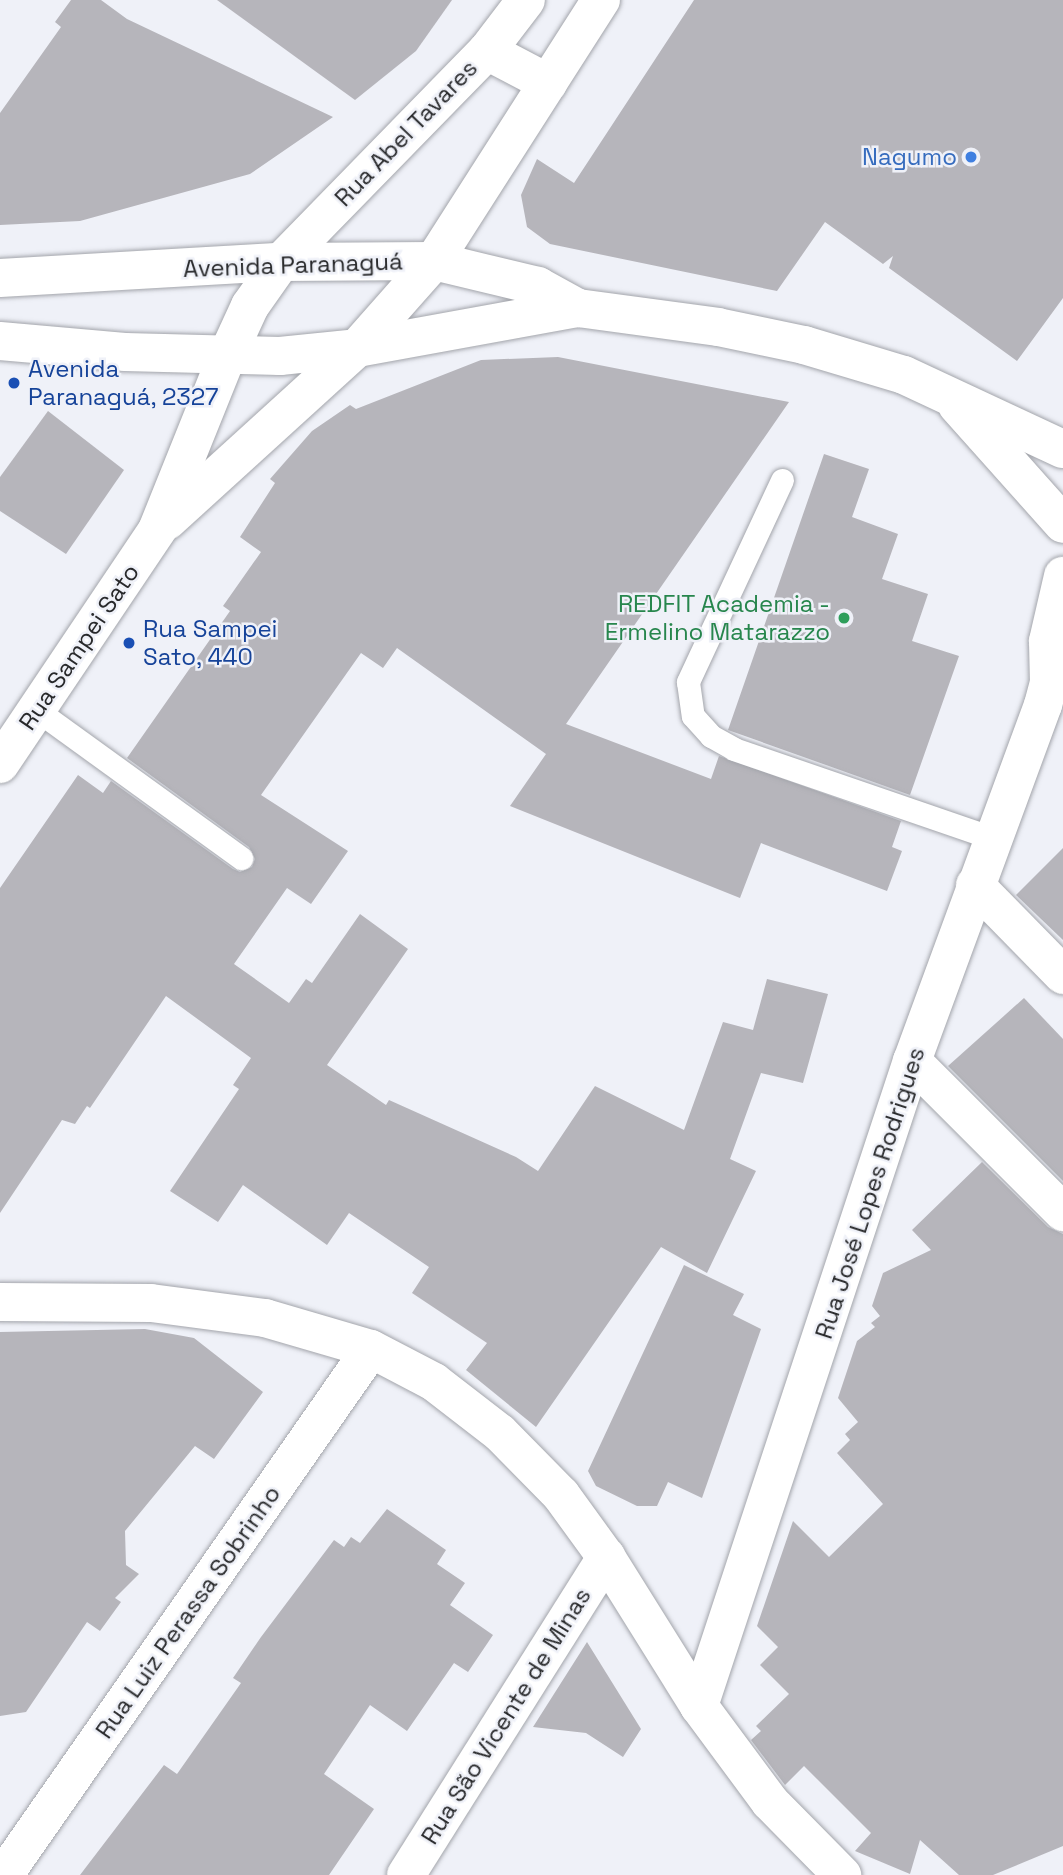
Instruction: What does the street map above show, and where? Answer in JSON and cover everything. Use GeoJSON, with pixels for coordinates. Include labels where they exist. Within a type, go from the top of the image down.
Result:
{"type":"FeatureCollection","features":[{"type":"Feature","properties":{"kind":"street","name":"Rua Abel Tavares"},"geometry":{"type":"LineString","coordinates":[[227,356],[250,306],[281,262],[487,51],[526,0]]}},
{"type":"Feature","properties":{"kind":"street"},"geometry":{"type":"LineString","coordinates":[[433,261],[601,0]]}},
{"type":"Feature","properties":{"kind":"street"},"geometry":{"type":"LineString","coordinates":[[487,51],[548,83]]}},
{"type":"Feature","properties":{"kind":"street","name":"Avenida Paranaguá"},"geometry":{"type":"LineString","coordinates":[[0,278],[281,262],[433,261],[538,286],[578,308]]}},
{"type":"Feature","properties":{"kind":"street","name":"Rua Sampei Sato"},"geometry":{"type":"LineString","coordinates":[[158,530],[357,348],[433,261]]}},
{"type":"Feature","properties":{"kind":"street","name":"Avenida Paranaguá"},"geometry":{"type":"LineString","coordinates":[[0,341],[227,356],[357,348],[578,308],[718,327],[804,345],[904,374],[1063,449]]}},
{"type":"Feature","properties":{"kind":"street","name":"Rua Sampei Sato"},"geometry":{"type":"LineString","coordinates":[[0,764],[158,530],[227,356]]}},
{"type":"Feature","properties":{"kind":"street","name":"Avenida Paranaguá"},"geometry":{"type":"LineString","coordinates":[[951,398],[1063,524]]}},
{"type":"Feature","properties":{"kind":"street","name":"Rua José Lopes Rodrigues"},"geometry":{"type":"LineString","coordinates":[[699,1706],[912,1061],[992,838],[1055,694],[1048,641],[1063,576]]}},
{"type":"Feature","properties":{"kind":"street"},"geometry":{"type":"LineString","coordinates":[[975,885],[1063,975]]}},
{"type":"Feature","properties":{"kind":"street"},"geometry":{"type":"LineString","coordinates":[[912,1061],[1063,1212]]}},
{"type":"Feature","properties":{"kind":"street"},"geometry":{"type":"LineString","coordinates":[[0,1303],[205,1307],[265,1318],[371,1349],[434,1382],[500,1433],[561,1495],[606,1557],[699,1706],[769,1802],[842,1875]]}},
{"type":"Feature","properties":{"kind":"street","name":"Rua Luiz Perassa Sobrinho"},"geometry":{"type":"LineString","coordinates":[[8,1873],[371,1349]]}},
{"type":"Feature","properties":{"kind":"street","name":"Rua São Vicente de Minas"},"geometry":{"type":"LineString","coordinates":[[406,1875],[606,1557]]}},
{"type":"Feature","properties":{"kind":"lane"},"geometry":{"type":"LineString","coordinates":[[782,480],[688,682],[693,716],[711,736],[734,750],[992,838]]}},
{"type":"Feature","properties":{"kind":"lane"},"geometry":{"type":"LineString","coordinates":[[38,710],[241,858]]}},
{"type":"Feature","properties":{"kind":"building"},"geometry":{"type":"Polygon","coordinates":[[[71,0],[101,0],[127,19],[333,117],[250,174],[80,221],[0,225],[0,113],[61,27],[55,22],[71,0]]]}},
{"type":"Feature","properties":{"kind":"building"},"geometry":{"type":"Polygon","coordinates":[[[217,0],[452,0],[416,51],[355,100],[217,0]]]}},
{"type":"Feature","properties":{"kind":"building"},"geometry":{"type":"Polygon","coordinates":[[[694,0],[1063,0],[1063,298],[1017,361],[889,268],[893,256],[883,264],[825,222],[777,291],[550,244],[527,227],[521,195],[537,159],[574,183],[694,0]]]}},
{"type":"Feature","properties":{"kind":"building"},"geometry":{"type":"Polygon","coordinates":[[[558,357],[789,402],[566,724],[711,779],[719,756],[901,821],[892,847],[902,851],[887,891],[761,843],[740,898],[510,806],[546,754],[397,648],[383,668],[361,653],[261,795],[348,851],[311,904],[287,888],[234,964],[289,1003],[306,979],[312,983],[360,914],[408,949],[327,1065],[386,1105],[389,1100],[516,1157],[538,1171],[595,1086],[684,1130],[723,1022],[753,1030],[767,979],[828,994],[803,1083],[761,1073],[730,1159],[756,1171],[707,1273],[661,1247],[536,1427],[466,1370],[487,1343],[412,1293],[429,1267],[349,1213],[327,1245],[243,1185],[218,1222],[170,1191],[239,1089],[233,1085],[251,1058],[166,996],[90,1108],[87,1106],[75,1124],[62,1120],[0,1213],[0,888],[78,775],[103,793],[111,781],[233,869],[240,872],[252,867],[255,859],[249,847],[127,758],[230,611],[223,606],[261,552],[240,537],[275,483],[270,479],[312,431],[350,405],[356,409],[481,360],[558,357]]]}},
{"type":"Feature","properties":{"kind":"building"},"geometry":{"type":"Polygon","coordinates":[[[48,411],[124,470],[66,554],[0,511],[0,477],[48,411]]]}},
{"type":"Feature","properties":{"kind":"building","name":"REDFIT Academia - Ermelino Matarazzo"},"geometry":{"type":"Polygon","coordinates":[[[824,454],[869,469],[852,517],[898,534],[882,579],[928,594],[912,641],[959,656],[910,795],[728,730],[824,454]]]}},
{"type":"Feature","properties":{"kind":"building"},"geometry":{"type":"Polygon","coordinates":[[[1063,848],[1063,940],[1016,895],[1063,848]]]}},
{"type":"Feature","properties":{"kind":"building"},"geometry":{"type":"Polygon","coordinates":[[[1024,998],[1063,1039],[1063,1181],[948,1066],[1024,998]]]}},
{"type":"Feature","properties":{"kind":"building"},"geometry":{"type":"Polygon","coordinates":[[[982,1162],[1048,1227],[1063,1234],[1063,1846],[993,1875],[959,1875],[920,1840],[910,1874],[855,1851],[871,1833],[804,1766],[785,1785],[751,1740],[761,1731],[756,1726],[789,1694],[760,1665],[778,1647],[757,1626],[793,1521],[829,1557],[883,1504],[837,1453],[850,1440],[845,1434],[858,1422],[838,1398],[857,1341],[875,1327],[871,1323],[880,1316],[872,1306],[883,1273],[931,1250],[912,1230],[982,1162]]]}},
{"type":"Feature","properties":{"kind":"building"},"geometry":{"type":"Polygon","coordinates":[[[684,1265],[744,1294],[733,1315],[761,1329],[702,1498],[668,1482],[657,1506],[637,1506],[596,1486],[588,1471],[684,1265]]]}},
{"type":"Feature","properties":{"kind":"building"},"geometry":{"type":"Polygon","coordinates":[[[145,1329],[194,1338],[263,1392],[214,1459],[195,1446],[125,1531],[126,1565],[139,1574],[115,1598],[121,1602],[100,1631],[87,1622],[26,1712],[0,1716],[0,1332],[145,1329]]]}},
{"type":"Feature","properties":{"kind":"building"},"geometry":{"type":"Polygon","coordinates":[[[387,1509],[446,1550],[437,1564],[465,1583],[450,1605],[493,1635],[468,1672],[454,1663],[407,1731],[370,1705],[324,1774],[374,1809],[329,1875],[80,1875],[164,1765],[177,1774],[241,1683],[233,1678],[334,1540],[344,1547],[351,1537],[360,1543],[387,1509]]]}},
{"type":"Feature","properties":{"kind":"building"},"geometry":{"type":"Polygon","coordinates":[[[587,1642],[641,1729],[623,1757],[586,1733],[533,1727],[587,1642]]]}},
{"type":"Feature","properties":{"kind":"place","name":"Nagumo"},"geometry":{"type":"Point","coordinates":[971,157]}},
{"type":"Feature","properties":{"kind":"place","name":"Avenida Paranaguá, 2327"},"geometry":{"type":"Point","coordinates":[14,383]}},
{"type":"Feature","properties":{"kind":"place","name":"REDFIT Academia - Ermelino Matarazzo"},"geometry":{"type":"Point","coordinates":[844,618]}},
{"type":"Feature","properties":{"kind":"place","name":"Rua Sampei Sato, 440"},"geometry":{"type":"Point","coordinates":[129,643]}}]}
